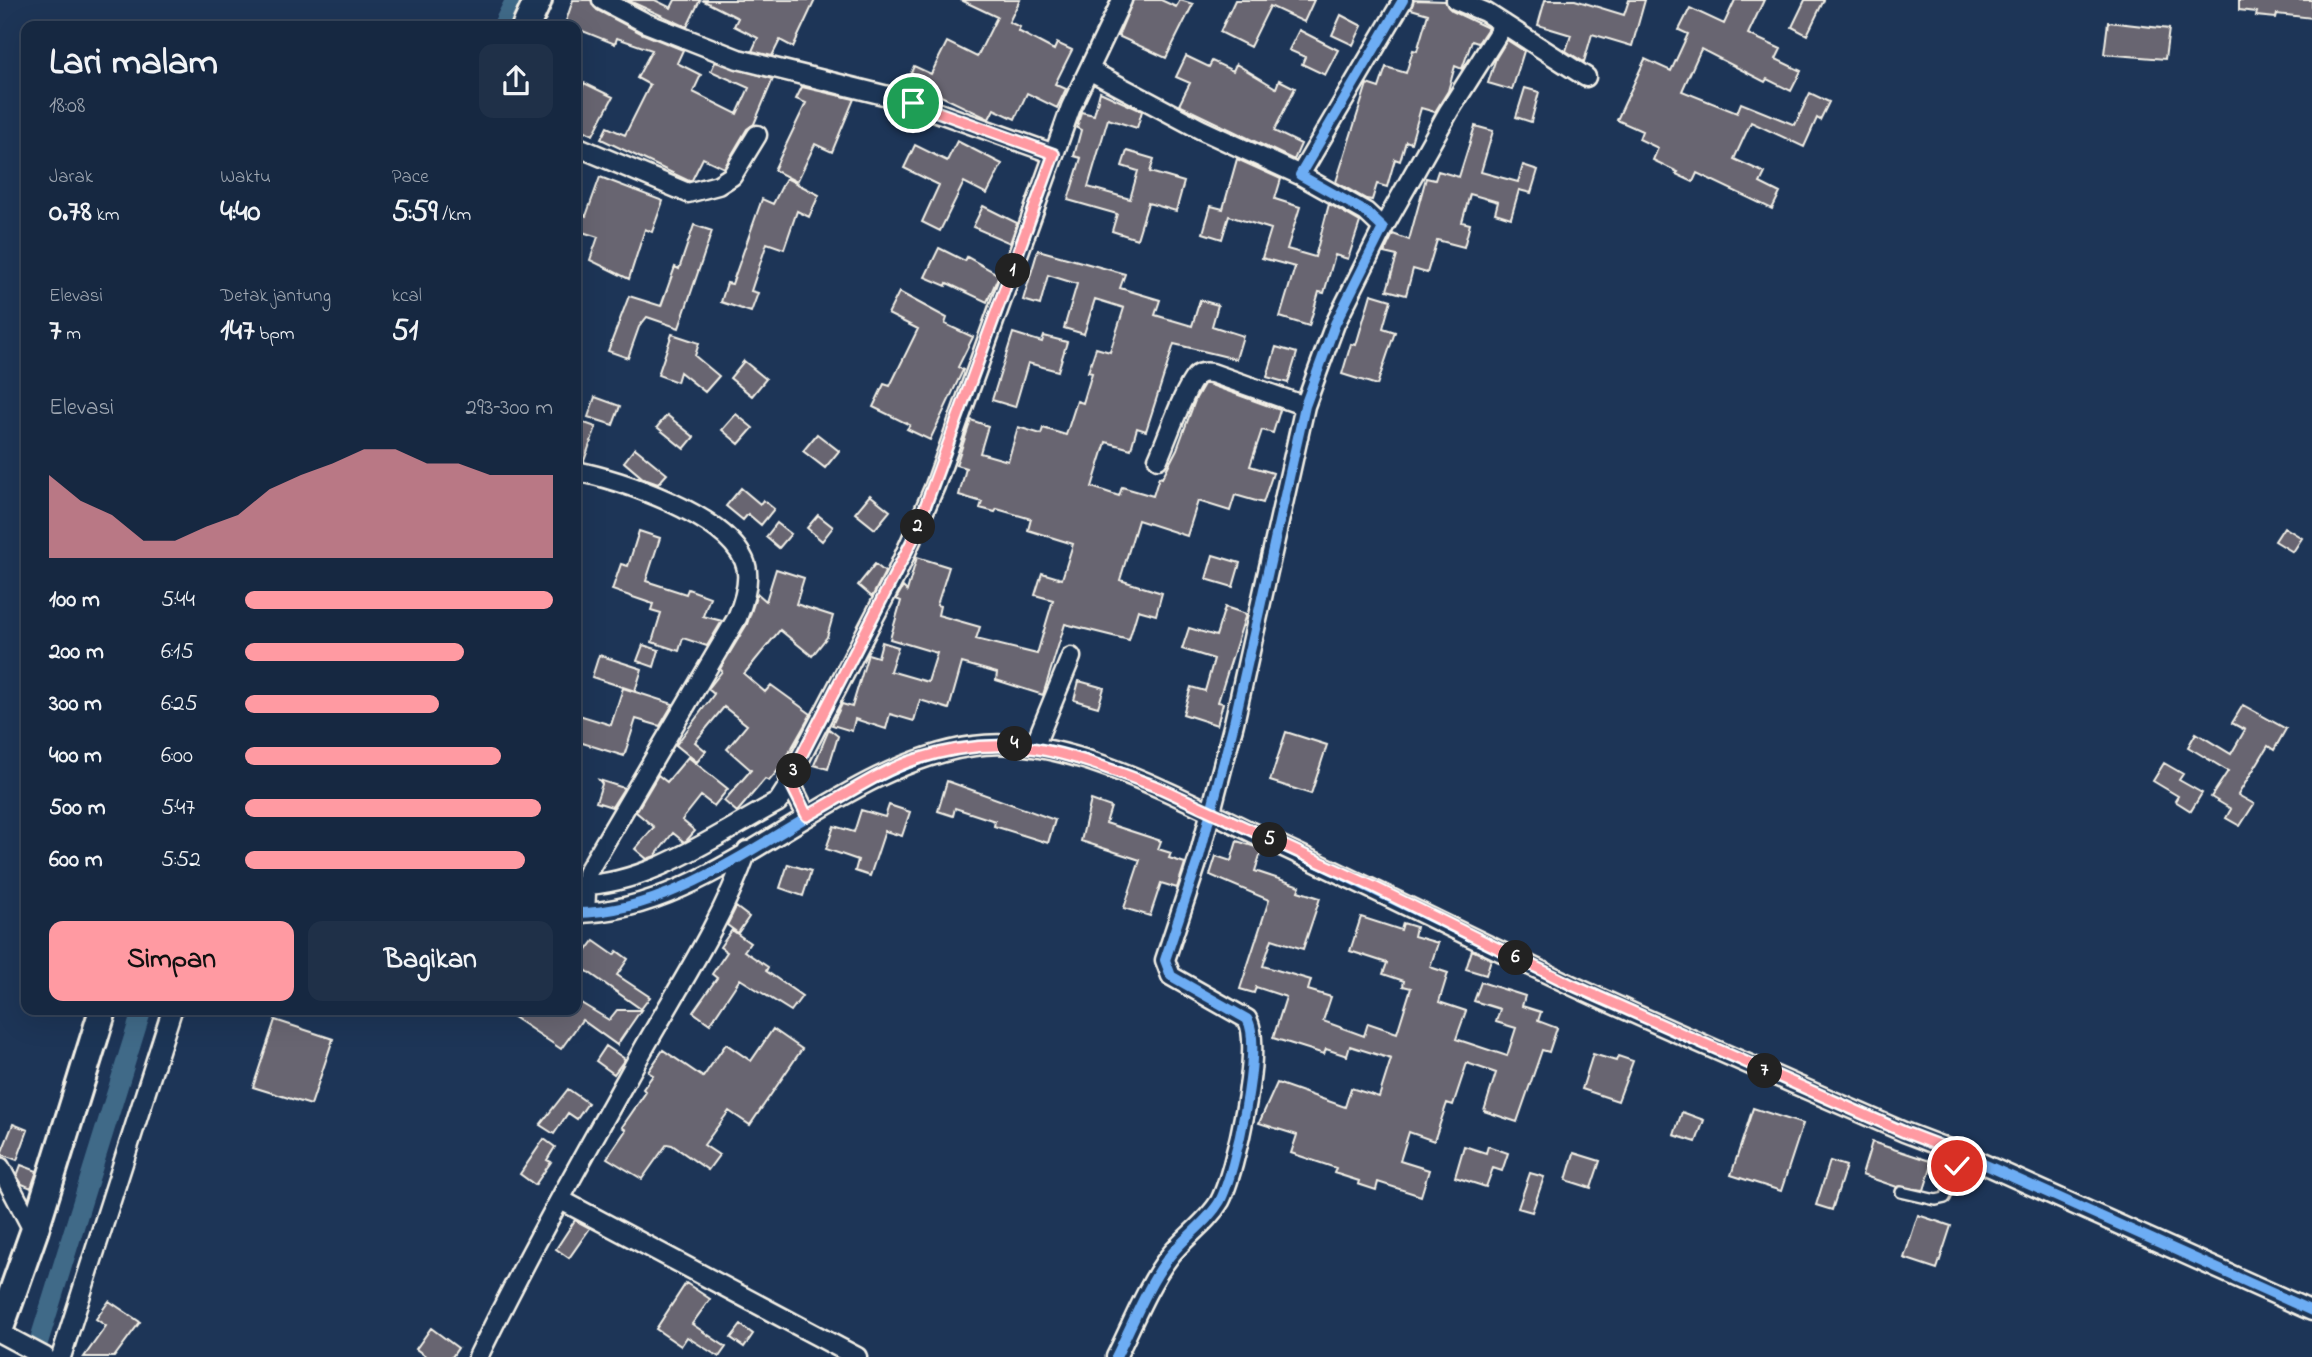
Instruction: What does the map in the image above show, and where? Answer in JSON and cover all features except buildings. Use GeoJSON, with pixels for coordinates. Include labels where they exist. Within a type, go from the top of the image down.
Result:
{"type":"FeatureCollection","features":[{"type":"Feature","properties":{"kind":"main road"},"geometry":{"type":"LineString","coordinates":[[528,21],[538,0]]}},
{"type":"Feature","properties":{"kind":"main road"},"geometry":{"type":"LineString","coordinates":[[3,1333],[101,1015]]}},
{"type":"Feature","properties":{"kind":"street"},"geometry":{"type":"LineString","coordinates":[[603,0],[655,27],[738,59],[900,99],[1054,154]]}},
{"type":"Feature","properties":{"kind":"street"},"geometry":{"type":"LineString","coordinates":[[799,803],[835,687],[914,537],[1054,154],[1089,69],[1122,0]]}},
{"type":"Feature","properties":{"kind":"street"},"geometry":{"type":"LineString","coordinates":[[1300,175],[1403,0]]}},
{"type":"Feature","properties":{"kind":"street"},"geometry":{"type":"LineString","coordinates":[[1456,0],[1504,24],[1586,77]]}},
{"type":"Feature","properties":{"kind":"street"},"geometry":{"type":"LineString","coordinates":[[1116,1357],[1167,1260],[1219,1202],[1228,1182],[1252,1073],[1254,1044],[1247,1019],[1171,976],[1164,964],[1212,807],[1266,589],[1282,497],[1305,406],[1335,324],[1383,228],[1449,111],[1504,24]]}},
{"type":"Feature","properties":{"kind":"street"},"geometry":{"type":"LineString","coordinates":[[1089,69],[1200,128],[1300,175],[1366,212],[1383,228]]}},
{"type":"Feature","properties":{"kind":"street"},"geometry":{"type":"LineString","coordinates":[[581,148],[688,193],[718,185],[732,176],[757,135]]}},
{"type":"Feature","properties":{"kind":"street"},"geometry":{"type":"LineString","coordinates":[[1158,458],[1193,382],[1202,372],[1212,373],[1305,406]]}},
{"type":"Feature","properties":{"kind":"street"},"geometry":{"type":"LineString","coordinates":[[581,472],[689,510],[739,552],[747,570],[737,618],[647,766],[587,873],[582,887],[582,912],[602,913],[647,901],[701,877],[747,851],[799,803],[915,760],[972,746],[1035,744],[1212,807],[1572,985],[1904,1132],[1958,1159],[2312,1311]]}},
{"type":"Feature","properties":{"kind":"street"},"geometry":{"type":"LineString","coordinates":[[1035,744],[1071,657]]}},
{"type":"Feature","properties":{"kind":"street"},"geometry":{"type":"LineString","coordinates":[[582,887],[642,874],[778,802],[799,803]]}},
{"type":"Feature","properties":{"kind":"street"},"geometry":{"type":"LineString","coordinates":[[478,1357],[561,1200],[701,951],[731,893],[747,851]]}},
{"type":"Feature","properties":{"kind":"street"},"geometry":{"type":"LineString","coordinates":[[61,1357],[170,1015]]}},
{"type":"Feature","properties":{"kind":"street"},"geometry":{"type":"LineString","coordinates":[[0,1167],[34,1232]]}},
{"type":"Feature","properties":{"kind":"street"},"geometry":{"type":"LineString","coordinates":[[561,1200],[857,1357]]}},
{"type":"Feature","properties":{"kind":"street"},"geometry":{"type":"LineString","coordinates":[[3,1333],[45,1357]]}},
{"type":"Feature","properties":{"kind":"lane"},"geometry":{"type":"LineString","coordinates":[[1901,1192],[1936,1200],[1945,1198],[1954,1178],[1958,1159]]}},
{"type":"Feature","properties":{"kind":"waterway"},"geometry":{"type":"LineString","coordinates":[[504,21],[515,0]]}},
{"type":"Feature","properties":{"kind":"waterway"},"geometry":{"type":"LineString","coordinates":[[34,1357],[140,1015]]}},
{"type":"Feature","properties":{"kind":"cycle path"},"geometry":{"type":"LineString","coordinates":[[1116,1357],[1161,1268],[1220,1201],[1240,1138],[1252,1054],[1247,1019],[1171,976],[1165,960],[1199,857],[1234,723],[1305,406],[1335,324],[1383,228],[1366,212],[1300,175],[1403,0]]}},
{"type":"Feature","properties":{"kind":"cycle path"},"geometry":{"type":"LineString","coordinates":[[581,912],[627,907],[677,890],[726,865],[872,780],[922,759],[974,746],[1009,745],[1046,749],[1084,759],[1160,788],[1612,1004],[1904,1132],[1959,1153],[2312,1311]]}},
{"type":"Feature","properties":{"kind":"route"},"geometry":{"type":"LineString","coordinates":[[913,103],[1054,154],[935,486],[914,537],[789,780],[789,785],[807,816],[915,760],[972,746],[1015,744],[1062,754],[1160,788],[1374,887],[1498,950],[1641,1017],[1904,1132],[1959,1153],[1957,1166]]}}]}
